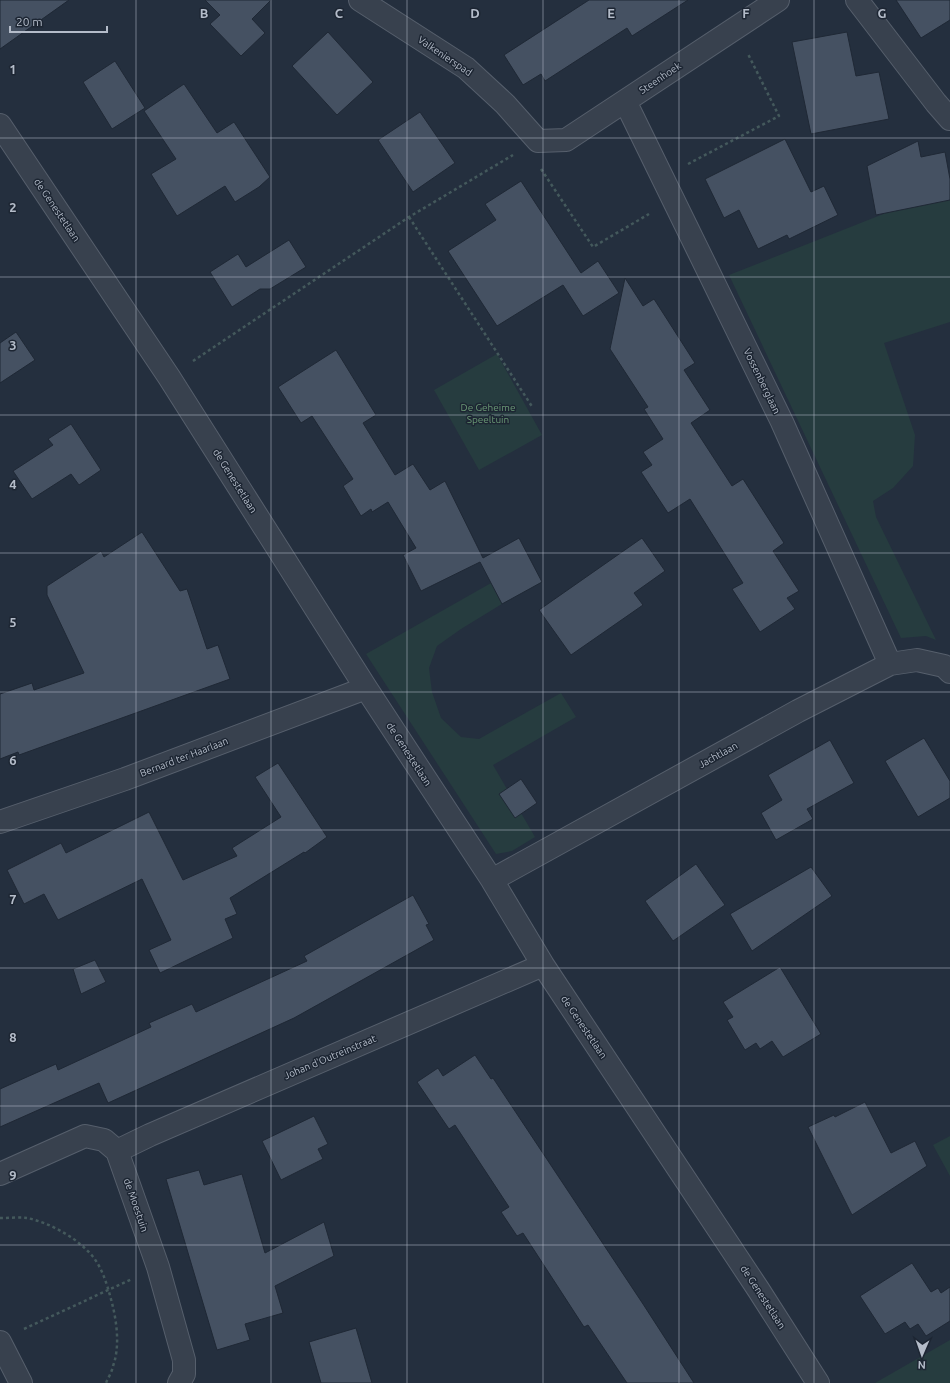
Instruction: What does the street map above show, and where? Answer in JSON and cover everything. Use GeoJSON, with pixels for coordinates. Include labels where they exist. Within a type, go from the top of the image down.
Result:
{"type":"FeatureCollection","features":[{"type":"Feature","properties":{"kind":"street","name":"Valkenierspad"},"geometry":{"type":"LineString","coordinates":[[360,0],[466,68],[505,104],[532,144]]}},
{"type":"Feature","properties":{"kind":"street","name":"Steenhoek"},"geometry":{"type":"LineString","coordinates":[[532,144],[566,140],[778,0]]}},
{"type":"Feature","properties":{"kind":"street"},"geometry":{"type":"LineString","coordinates":[[857,0],[950,119]]}},
{"type":"Feature","properties":{"kind":"street","name":"Vossenberglaan"},"geometry":{"type":"LineString","coordinates":[[625,101],[782,422],[890,664]]}},
{"type":"Feature","properties":{"kind":"street","name":"de Genestetlaan"},"geometry":{"type":"LineString","coordinates":[[0,125],[169,377],[366,688],[492,880],[543,965],[758,1289],[818,1383]]}},
{"type":"Feature","properties":{"kind":"street","name":"Jachtlaan"},"geometry":{"type":"LineString","coordinates":[[492,880],[798,711],[890,664],[917,660],[944,666],[950,672]]}},
{"type":"Feature","properties":{"kind":"street","name":"Bernard ter Haarlaan"},"geometry":{"type":"LineString","coordinates":[[0,822],[125,778],[366,688]]}},
{"type":"Feature","properties":{"kind":"street","name":"Johan d'Outreinstraat"},"geometry":{"type":"LineString","coordinates":[[118,1151],[158,1132],[543,965]]}},
{"type":"Feature","properties":{"kind":"street"},"geometry":{"type":"LineString","coordinates":[[0,1174],[85,1136],[104,1140],[118,1151]]}},
{"type":"Feature","properties":{"kind":"street","name":"de Moestuin"},"geometry":{"type":"LineString","coordinates":[[118,1151],[158,1267],[184,1360],[184,1374],[179,1383]]}},
{"type":"Feature","properties":{"kind":"street"},"geometry":{"type":"LineString","coordinates":[[2,1351],[21,1383]]}},
{"type":"Feature","properties":{"kind":"path"},"geometry":{"type":"LineString","coordinates":[[663,178],[779,116],[735,28]]}},
{"type":"Feature","properties":{"kind":"path"},"geometry":{"type":"LineString","coordinates":[[169,377],[409,217],[532,144],[593,247],[674,200]]}},
{"type":"Feature","properties":{"kind":"path"},"geometry":{"type":"LineString","coordinates":[[409,217],[533,408]]}},
{"type":"Feature","properties":{"kind":"path"},"geometry":{"type":"LineString","coordinates":[[0,1218],[26,1218],[57,1228],[69,1235],[94,1258],[109,1289],[115,1315],[116,1353],[113,1367],[106,1383]]}},
{"type":"Feature","properties":{"kind":"path"},"geometry":{"type":"LineString","coordinates":[[22,1330],[158,1267]]}},
{"type":"Feature","properties":{"kind":"green space"},"geometry":{"type":"Polygon","coordinates":[[[950,199],[950,322],[884,343],[915,435],[913,466],[893,488],[873,501],[876,517],[936,640],[926,636],[901,638],[729,275],[896,209],[950,199]]]}},
{"type":"Feature","properties":{"kind":"green space","name":"De Geheime Speeltuin"},"geometry":{"type":"Polygon","coordinates":[[[497,354],[542,435],[479,470],[434,390],[497,354]]]}},
{"type":"Feature","properties":{"kind":"green space"},"geometry":{"type":"Polygon","coordinates":[[[512,571],[520,593],[461,629],[437,646],[429,668],[432,692],[441,718],[461,737],[479,739],[561,693],[576,717],[493,765],[535,837],[512,851],[496,854],[366,654],[512,571]]]}},
{"type":"Feature","properties":{"kind":"green space"},"geometry":{"type":"Polygon","coordinates":[[[950,1136],[950,1176],[933,1145],[950,1136]]]}},
{"type":"Feature","properties":{"kind":"green space"},"geometry":{"type":"Polygon","coordinates":[[[950,1340],[950,1383],[875,1383],[950,1340]]]}},
{"type":"Feature","properties":{"kind":"building"},"geometry":{"type":"Polygon","coordinates":[[[0,0],[69,0],[0,49],[0,0]]]}},
{"type":"Feature","properties":{"kind":"building"},"geometry":{"type":"Polygon","coordinates":[[[205,0],[271,0],[252,19],[265,33],[241,56],[210,24],[220,15],[205,0]]]}},
{"type":"Feature","properties":{"kind":"building"},"geometry":{"type":"Polygon","coordinates":[[[589,0],[688,0],[632,36],[627,28],[545,81],[541,74],[523,85],[504,55],[589,0]]]}},
{"type":"Feature","properties":{"kind":"building"},"geometry":{"type":"Polygon","coordinates":[[[896,0],[950,0],[950,20],[921,38],[896,0]]]}},
{"type":"Feature","properties":{"kind":"building"},"geometry":{"type":"Polygon","coordinates":[[[328,32],[373,82],[337,115],[292,66],[328,32]]]}},
{"type":"Feature","properties":{"kind":"building"},"geometry":{"type":"Polygon","coordinates":[[[847,32],[856,76],[879,72],[889,119],[811,134],[792,42],[847,32]]]}},
{"type":"Feature","properties":{"kind":"building"},"geometry":{"type":"Polygon","coordinates":[[[115,61],[145,108],[112,129],[83,82],[115,61]]]}},
{"type":"Feature","properties":{"kind":"building"},"geometry":{"type":"Polygon","coordinates":[[[184,84],[217,133],[234,122],[270,177],[259,187],[235,202],[225,186],[177,216],[151,174],[176,159],[144,111],[184,84]]]}},
{"type":"Feature","properties":{"kind":"building"},"geometry":{"type":"Polygon","coordinates":[[[420,112],[455,163],[413,192],[378,140],[420,112]]]}},
{"type":"Feature","properties":{"kind":"building"},"geometry":{"type":"Polygon","coordinates":[[[785,139],[811,192],[824,186],[838,215],[789,239],[787,235],[758,249],[739,210],[724,218],[705,179],[785,139]]]}},
{"type":"Feature","properties":{"kind":"building"},"geometry":{"type":"Polygon","coordinates":[[[918,141],[921,157],[945,152],[950,179],[950,200],[876,215],[867,166],[918,141]]]}},
{"type":"Feature","properties":{"kind":"building"},"geometry":{"type":"Polygon","coordinates":[[[521,181],[581,273],[598,261],[619,293],[583,316],[563,285],[497,326],[448,251],[496,220],[485,204],[521,181]]]}},
{"type":"Feature","properties":{"kind":"building"},"geometry":{"type":"Polygon","coordinates":[[[289,240],[306,267],[270,289],[260,289],[232,307],[210,272],[238,254],[246,267],[289,240]]]}},
{"type":"Feature","properties":{"kind":"building"},"geometry":{"type":"Polygon","coordinates":[[[625,278],[643,306],[654,299],[695,363],[684,370],[710,410],[691,423],[732,486],[743,479],[784,543],[773,551],[799,591],[787,598],[795,609],[760,632],[732,589],[743,583],[690,499],[668,513],[641,472],[652,465],[643,452],[663,439],[644,409],[648,407],[610,349],[625,278]]]}},
{"type":"Feature","properties":{"kind":"building"},"geometry":{"type":"Polygon","coordinates":[[[16,332],[35,360],[0,383],[0,343],[16,332]]]}},
{"type":"Feature","properties":{"kind":"building"},"geometry":{"type":"Polygon","coordinates":[[[336,350],[376,415],[363,423],[395,475],[413,464],[430,490],[445,481],[483,558],[519,538],[542,582],[502,604],[480,562],[421,591],[403,555],[416,548],[388,502],[372,512],[371,509],[361,516],[343,486],[353,479],[312,416],[301,423],[278,387],[336,350]]]}},
{"type":"Feature","properties":{"kind":"building"},"geometry":{"type":"Polygon","coordinates":[[[71,424],[101,470],[79,485],[71,474],[32,499],[13,471],[53,445],[48,439],[71,424]]]}},
{"type":"Feature","properties":{"kind":"building"},"geometry":{"type":"Polygon","coordinates":[[[142,532],[180,591],[187,589],[207,649],[218,645],[230,679],[19,755],[18,752],[0,759],[0,694],[32,683],[34,690],[84,673],[47,595],[47,586],[101,551],[104,557],[142,532]]]}},
{"type":"Feature","properties":{"kind":"building"},"geometry":{"type":"Polygon","coordinates":[[[642,538],[665,571],[634,593],[643,605],[571,655],[539,610],[642,538]]]}},
{"type":"Feature","properties":{"kind":"building"},"geometry":{"type":"Polygon","coordinates":[[[924,738],[950,781],[950,798],[918,817],[885,761],[924,738]]]}},
{"type":"Feature","properties":{"kind":"building"},"geometry":{"type":"Polygon","coordinates":[[[830,740],[854,783],[807,809],[813,819],[776,840],[761,813],[782,800],[768,775],[830,740]]]}},
{"type":"Feature","properties":{"kind":"building"},"geometry":{"type":"Polygon","coordinates":[[[278,763],[327,837],[305,853],[304,852],[230,898],[237,914],[225,919],[233,938],[160,973],[149,950],[171,940],[142,879],[58,920],[44,894],[24,904],[7,870],[61,843],[66,853],[149,812],[183,880],[237,856],[232,848],[281,817],[255,777],[278,763]]]}},
{"type":"Feature","properties":{"kind":"building"},"geometry":{"type":"Polygon","coordinates":[[[521,779],[537,803],[515,818],[499,794],[521,779]]]}},
{"type":"Feature","properties":{"kind":"building"},"geometry":{"type":"Polygon","coordinates":[[[696,864],[725,905],[673,941],[645,901],[696,864]]]}},
{"type":"Feature","properties":{"kind":"building"},"geometry":{"type":"Polygon","coordinates":[[[811,867],[832,896],[752,951],[730,914],[811,867]]]}},
{"type":"Feature","properties":{"kind":"building"},"geometry":{"type":"Polygon","coordinates":[[[413,895],[429,924],[426,925],[434,940],[294,1018],[108,1103],[99,1083],[0,1127],[0,1089],[56,1064],[58,1070],[151,1027],[149,1023],[192,1004],[196,1012],[307,961],[304,956],[413,895]]]}},
{"type":"Feature","properties":{"kind":"building"},"geometry":{"type":"Polygon","coordinates":[[[95,960],[106,982],[81,994],[73,969],[95,960]]]}},
{"type":"Feature","properties":{"kind":"building"},"geometry":{"type":"Polygon","coordinates":[[[780,967],[821,1034],[783,1057],[772,1041],[760,1049],[756,1043],[745,1050],[727,1020],[733,1017],[723,1002],[780,967]]]}},
{"type":"Feature","properties":{"kind":"building"},"geometry":{"type":"Polygon","coordinates":[[[475,1055],[491,1079],[493,1078],[694,1383],[627,1383],[588,1325],[584,1327],[523,1233],[517,1236],[501,1212],[509,1207],[455,1125],[449,1129],[417,1082],[438,1068],[443,1076],[475,1055]]]}},
{"type":"Feature","properties":{"kind":"building"},"geometry":{"type":"Polygon","coordinates":[[[865,1102],[891,1153],[915,1141],[927,1166],[852,1215],[808,1127],[834,1115],[835,1117],[865,1102]]]}},
{"type":"Feature","properties":{"kind":"building"},"geometry":{"type":"Polygon","coordinates":[[[314,1116],[328,1144],[318,1149],[323,1159],[281,1180],[262,1141],[314,1116]]]}},
{"type":"Feature","properties":{"kind":"building"},"geometry":{"type":"Polygon","coordinates":[[[199,1170],[204,1185],[242,1174],[265,1253],[324,1222],[334,1256],[275,1286],[283,1313],[245,1324],[250,1340],[217,1350],[166,1179],[199,1170]]]}},
{"type":"Feature","properties":{"kind":"building"},"geometry":{"type":"Polygon","coordinates":[[[912,1263],[931,1292],[938,1288],[941,1293],[950,1287],[950,1321],[926,1336],[918,1324],[910,1329],[905,1322],[885,1334],[860,1296],[912,1263]]]}},
{"type":"Feature","properties":{"kind":"building"},"geometry":{"type":"Polygon","coordinates":[[[356,1328],[372,1383],[321,1383],[309,1342],[356,1328]]]}}]}
